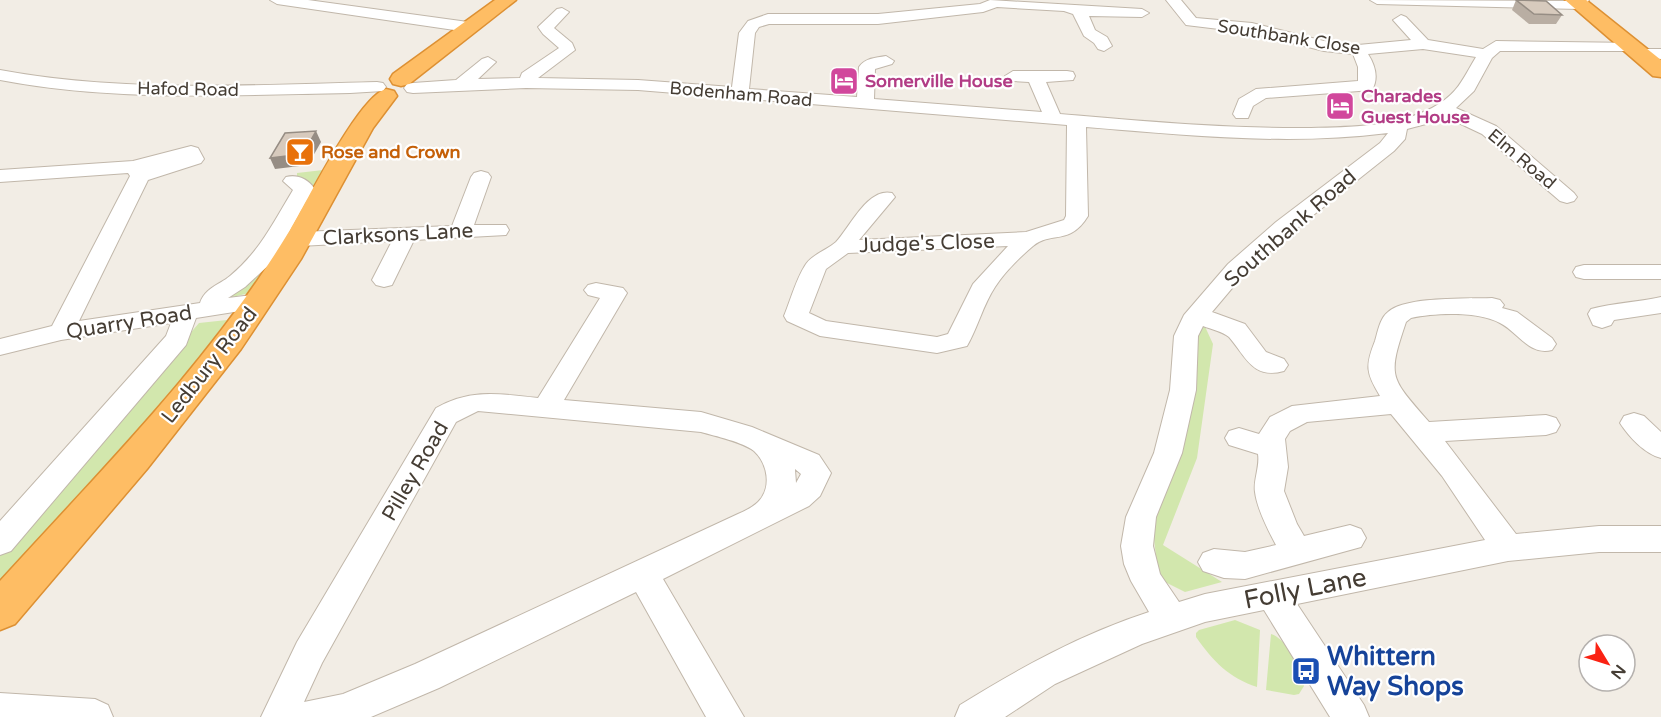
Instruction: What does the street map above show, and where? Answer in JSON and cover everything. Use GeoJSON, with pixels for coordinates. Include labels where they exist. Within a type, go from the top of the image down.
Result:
{"type":"FeatureCollection","features":[{"type":"Feature","properties":{"kind":"highway","name":"Ledbury Road"},"geometry":{"type":"LineString","coordinates":[[0,611],[188,394],[259,302],[300,239],[356,138],[377,106],[394,88],[468,27],[507,0]]}},
{"type":"Feature","properties":{"kind":"highway"},"geometry":{"type":"LineString","coordinates":[[1578,2],[1661,70]]}},
{"type":"Feature","properties":{"kind":"street"},"geometry":{"type":"LineString","coordinates":[[278,0],[468,27]]}},
{"type":"Feature","properties":{"kind":"street"},"geometry":{"type":"LineString","coordinates":[[804,17],[805,0]]}},
{"type":"Feature","properties":{"kind":"street","name":"Southbank Close"},"geometry":{"type":"LineString","coordinates":[[1173,0],[1185,22],[1244,27],[1324,46],[1358,50],[1423,44],[1485,54]]}},
{"type":"Feature","properties":{"kind":"street"},"geometry":{"type":"LineString","coordinates":[[1377,0],[1578,2]]}},
{"type":"Feature","properties":{"kind":"street"},"geometry":{"type":"LineString","coordinates":[[740,93],[749,29],[753,24],[768,19],[804,17],[878,19],[983,8],[996,2],[1079,11],[1142,13]]}},
{"type":"Feature","properties":{"kind":"street"},"geometry":{"type":"LineString","coordinates":[[1079,11],[1089,33],[1101,40],[1104,46]]}},
{"type":"Feature","properties":{"kind":"street"},"geometry":{"type":"LineString","coordinates":[[530,83],[528,77],[567,50],[566,45],[546,27],[562,12]]}},
{"type":"Feature","properties":{"kind":"street"},"geometry":{"type":"LineString","coordinates":[[1401,20],[1423,44]]}},
{"type":"Feature","properties":{"kind":"street"},"geometry":{"type":"LineString","coordinates":[[1485,54],[1496,46],[1509,44],[1634,50],[1661,54]]}},
{"type":"Feature","properties":{"kind":"street"},"geometry":{"type":"LineString","coordinates":[[1242,114],[1245,103],[1256,94],[1366,86],[1368,76],[1366,63],[1358,50]]}},
{"type":"Feature","properties":{"kind":"street","name":"Southbank Road"},"geometry":{"type":"LineString","coordinates":[[1172,619],[1147,581],[1140,564],[1137,546],[1141,517],[1168,453],[1183,390],[1186,336],[1196,315],[1236,269],[1284,227],[1392,137],[1443,109],[1470,84],[1485,54]]}},
{"type":"Feature","properties":{"kind":"street"},"geometry":{"type":"LineString","coordinates":[[461,85],[488,62]]}},
{"type":"Feature","properties":{"kind":"street"},"geometry":{"type":"LineString","coordinates":[[865,105],[867,68],[872,63],[886,62]]}},
{"type":"Feature","properties":{"kind":"street","name":"Southbank Close"},"geometry":{"type":"LineString","coordinates":[[1346,71],[1368,76]]}},
{"type":"Feature","properties":{"kind":"street","name":"Hafod Road"},"geometry":{"type":"LineString","coordinates":[[0,75],[67,86],[260,90],[394,88]]}},
{"type":"Feature","properties":{"kind":"street"},"geometry":{"type":"LineString","coordinates":[[1013,76],[1067,76]]}},
{"type":"Feature","properties":{"kind":"street"},"geometry":{"type":"LineString","coordinates":[[1036,76],[1053,118]]}},
{"type":"Feature","properties":{"kind":"street","name":"Bodenham Road"},"geometry":{"type":"LineString","coordinates":[[394,88],[530,83],[627,84],[865,105],[1248,133],[1268,143],[1281,143],[1285,140],[1285,134],[1366,130],[1392,137]]}},
{"type":"Feature","properties":{"kind":"street","name":"Elm Road"},"geometry":{"type":"LineString","coordinates":[[1443,109],[1489,130],[1567,197]]}},
{"type":"Feature","properties":{"kind":"street","name":"Judge's Close"},"geometry":{"type":"LineString","coordinates":[[1026,239],[985,284],[958,340],[937,345],[820,328],[796,316],[816,266],[843,247],[1026,239],[1060,230],[1072,224],[1077,216],[1075,120]]}},
{"type":"Feature","properties":{"kind":"street"},"geometry":{"type":"LineString","coordinates":[[0,176],[136,171],[61,332]]}},
{"type":"Feature","properties":{"kind":"street"},"geometry":{"type":"LineString","coordinates":[[461,231],[481,177]]}},
{"type":"Feature","properties":{"kind":"street","name":"Ledbury Road"},"geometry":{"type":"LineString","coordinates":[[0,542],[177,339],[198,311],[237,282],[265,256],[303,188],[293,181]]}},
{"type":"Feature","properties":{"kind":"street"},"geometry":{"type":"LineString","coordinates":[[843,247],[859,224],[885,197]]}},
{"type":"Feature","properties":{"kind":"street","name":"Clarksons Lane"},"geometry":{"type":"LineString","coordinates":[[300,239],[498,230]]}},
{"type":"Feature","properties":{"kind":"street"},"geometry":{"type":"LineString","coordinates":[[384,280],[407,233]]}},
{"type":"Feature","properties":{"kind":"street"},"geometry":{"type":"LineString","coordinates":[[1584,272],[1661,272]]}},
{"type":"Feature","properties":{"kind":"street"},"geometry":{"type":"LineString","coordinates":[[1602,320],[1600,314],[1653,308],[1661,303],[1655,287],[1637,272]]}},
{"type":"Feature","properties":{"kind":"street"},"geometry":{"type":"LineString","coordinates":[[546,406],[615,293]]}},
{"type":"Feature","properties":{"kind":"street","name":"Quarry Road"},"geometry":{"type":"LineString","coordinates":[[0,347],[61,332],[259,302]]}},
{"type":"Feature","properties":{"kind":"street"},"geometry":{"type":"LineString","coordinates":[[1508,548],[1452,468],[1398,404],[1381,376],[1380,368],[1395,318],[1412,310],[1480,311],[1508,317],[1543,344]]}},
{"type":"Feature","properties":{"kind":"street"},"geometry":{"type":"LineString","coordinates":[[1196,315],[1236,330],[1257,358],[1275,365]]}},
{"type":"Feature","properties":{"kind":"street","name":"Pilley Road"},"geometry":{"type":"LineString","coordinates":[[279,717],[309,652],[446,415],[459,398],[478,402],[546,406],[701,422],[764,444],[781,470],[781,494],[768,512],[427,676],[329,715]]}},
{"type":"Feature","properties":{"kind":"street"},"geometry":{"type":"LineString","coordinates":[[1297,551],[1283,529],[1269,490],[1274,467],[1271,438],[1280,424],[1302,413],[1398,404]]}},
{"type":"Feature","properties":{"kind":"street"},"geometry":{"type":"LineString","coordinates":[[1634,423],[1661,448]]}},
{"type":"Feature","properties":{"kind":"street"},"geometry":{"type":"LineString","coordinates":[[1422,432],[1546,425]]}},
{"type":"Feature","properties":{"kind":"street"},"geometry":{"type":"LineString","coordinates":[[1239,438],[1272,448]]}},
{"type":"Feature","properties":{"kind":"street"},"geometry":{"type":"LineString","coordinates":[[1214,562],[1226,566],[1261,564],[1297,551],[1350,538]]}},
{"type":"Feature","properties":{"kind":"street","name":"Folly Lane"},"geometry":{"type":"LineString","coordinates":[[973,717],[1043,673],[1133,632],[1205,608],[1508,548],[1599,539],[1661,539]]}},
{"type":"Feature","properties":{"kind":"street"},"geometry":{"type":"LineString","coordinates":[[643,574],[726,717]]}},
{"type":"Feature","properties":{"kind":"street"},"geometry":{"type":"LineString","coordinates":[[1272,594],[1351,717]]}},
{"type":"Feature","properties":{"kind":"street"},"geometry":{"type":"LineString","coordinates":[[0,710],[95,717]]}},
{"type":"Feature","properties":{"kind":"green space"},"geometry":{"type":"Polygon","coordinates":[[[332,169],[254,292],[228,298],[226,296],[306,188],[297,177],[297,173],[332,169]]]}},
{"type":"Feature","properties":{"kind":"green space"},"geometry":{"type":"Polygon","coordinates":[[[227,320],[195,364],[0,592],[0,556],[199,323],[227,320]]]}},
{"type":"Feature","properties":{"kind":"green space"},"geometry":{"type":"Polygon","coordinates":[[[1202,320],[1213,344],[1197,458],[1163,545],[1222,582],[1185,592],[1163,581],[1157,564],[1152,523],[1202,320]]]}},
{"type":"Feature","properties":{"kind":"green space"},"geometry":{"type":"Polygon","coordinates":[[[1235,620],[1260,630],[1257,687],[1238,679],[1222,668],[1196,637],[1199,630],[1235,620]]]}},
{"type":"Feature","properties":{"kind":"green space"},"geometry":{"type":"Polygon","coordinates":[[[1271,634],[1288,648],[1298,664],[1304,686],[1299,694],[1266,690],[1271,634]]]}},
{"type":"Feature","properties":{"kind":"building"},"geometry":{"type":"Polygon","coordinates":[[[1516,0],[1546,1],[1562,15],[1534,14],[1516,0]]]}},
{"type":"Feature","properties":{"kind":"building"},"geometry":{"type":"Polygon","coordinates":[[[316,131],[303,154],[270,158],[285,133],[316,131]]]}},
{"type":"Feature","properties":{"kind":"place","name":"Somerville House"},"geometry":{"type":"Point","coordinates":[844,81]}},
{"type":"Feature","properties":{"kind":"place","name":"Charades Guest House"},"geometry":{"type":"Point","coordinates":[1340,106]}},
{"type":"Feature","properties":{"kind":"place","name":"Rose and Crown"},"geometry":{"type":"Point","coordinates":[300,152]}},
{"type":"Feature","properties":{"kind":"place","name":"Whittern Way Shops"},"geometry":{"type":"Point","coordinates":[1306,671]}}]}
